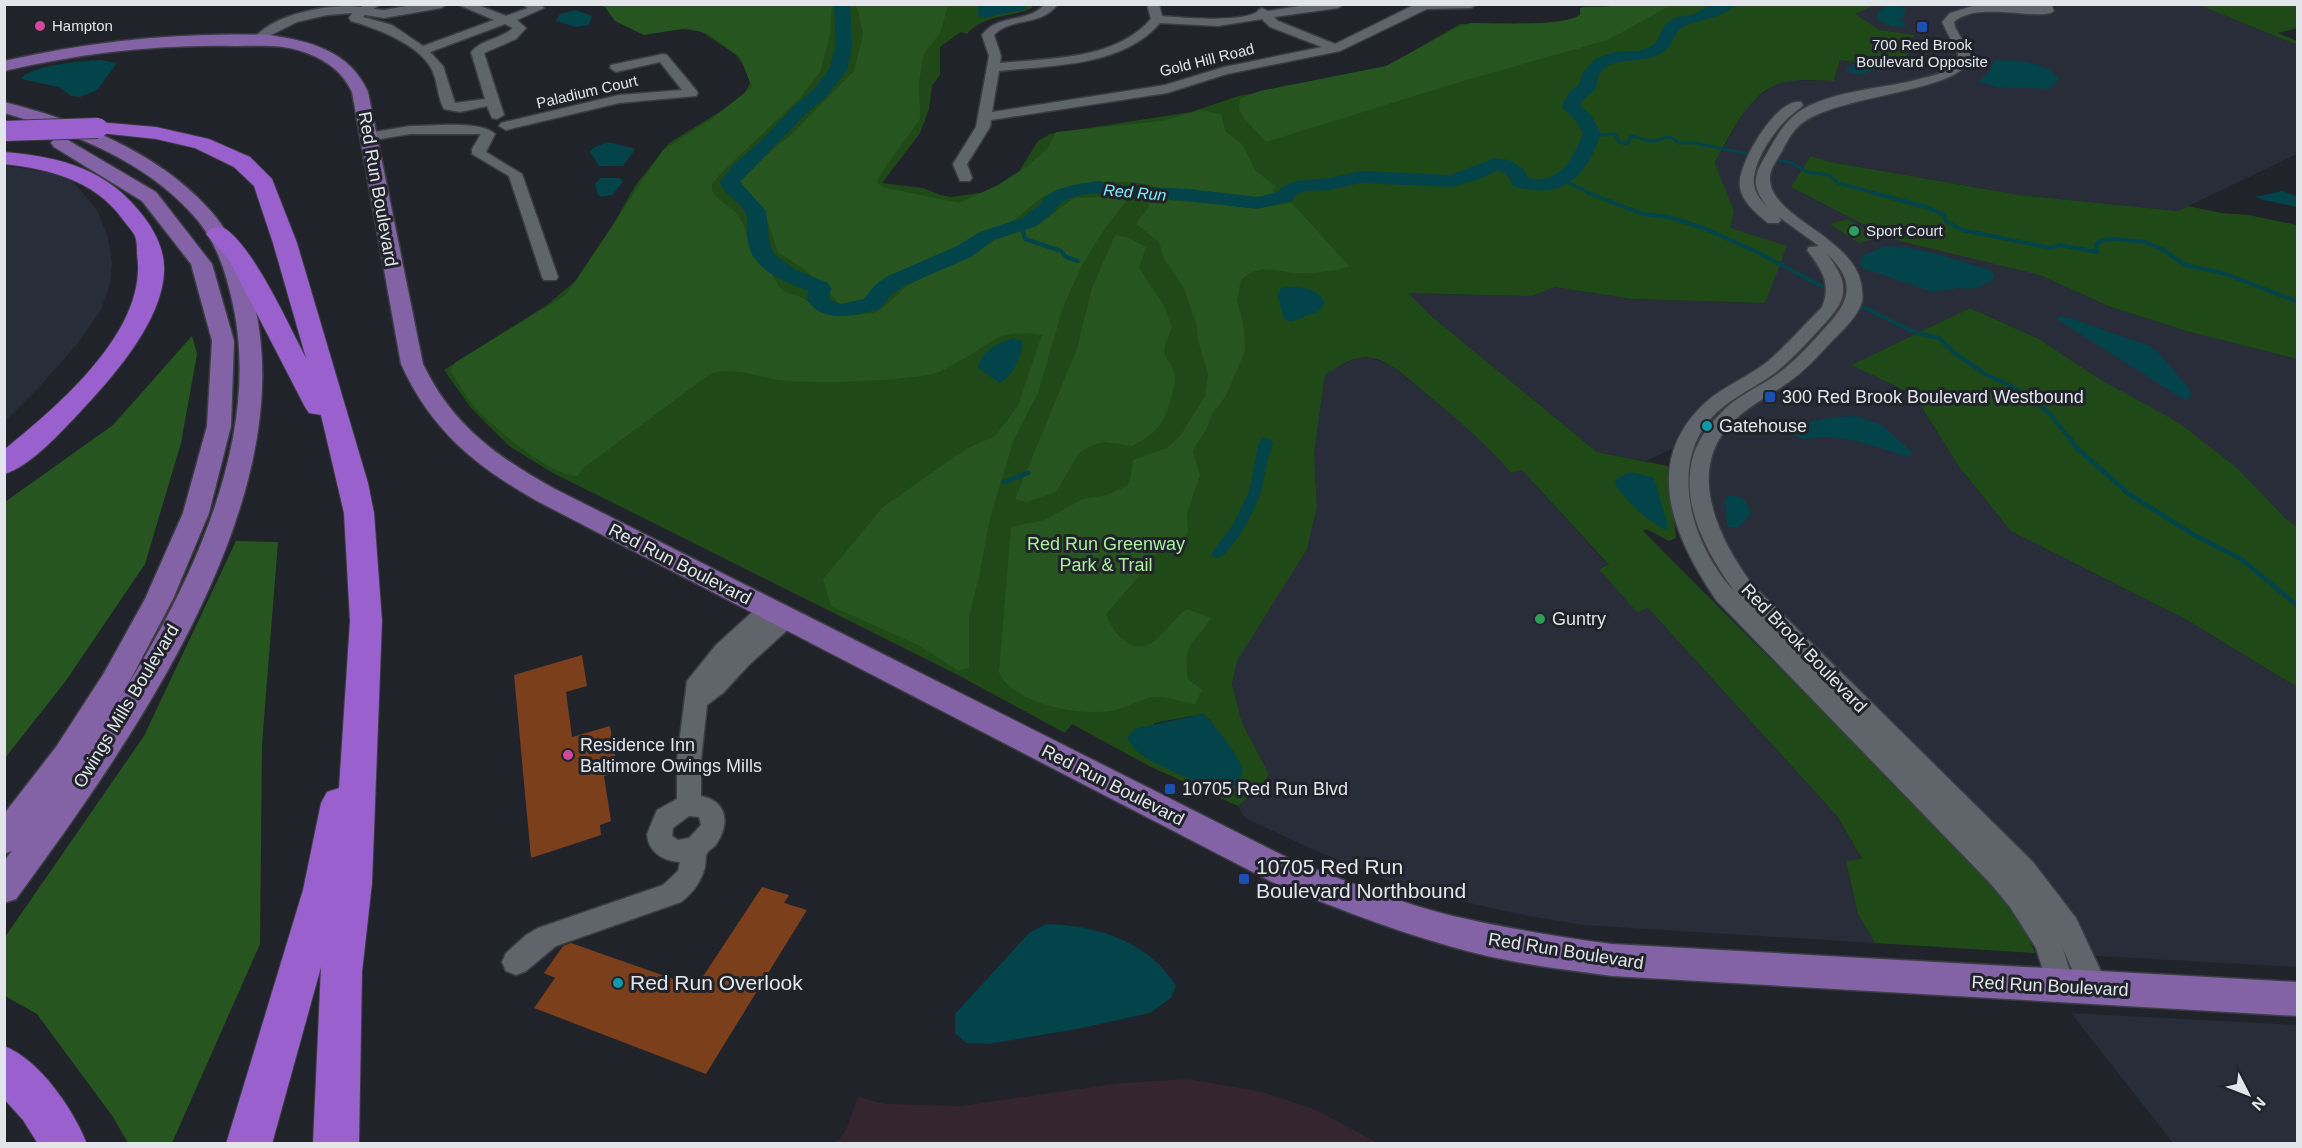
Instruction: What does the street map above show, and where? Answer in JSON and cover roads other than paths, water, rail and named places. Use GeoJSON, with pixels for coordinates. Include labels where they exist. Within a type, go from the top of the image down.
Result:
{"type":"FeatureCollection","features":[{"type":"Feature","properties":{"kind":"highway"},"geometry":{"type":"LineString","coordinates":[[4,131],[98,128],[156,132],[202,143],[242,162],[264,184],[285,243],[333,404],[353,483],[359,513],[362,549],[366,621],[352,883],[341,972],[336,1143]]}},
{"type":"Feature","properties":{"kind":"highway"},"geometry":{"type":"LineString","coordinates":[[4,159],[58,166],[79,173],[97,183],[129,209],[141,224],[148,241],[151,266],[148,290],[143,305],[117,353],[69,409],[4,465]]}},
{"type":"Feature","properties":{"kind":"highway"},"geometry":{"type":"LineString","coordinates":[[4,471],[45,440],[88,400],[123,361],[145,329],[159,299],[167,259],[165,240],[151,199]]}},
{"type":"Feature","properties":{"kind":"highway"},"geometry":{"type":"LineString","coordinates":[[218,234],[239,257],[322,415],[362,549]]}},
{"type":"Feature","properties":{"kind":"highway"},"geometry":{"type":"LineString","coordinates":[[249,1143],[322,890],[362,696]]}},
{"type":"Feature","properties":{"kind":"highway"},"geometry":{"type":"LineString","coordinates":[[4,1067],[39,1104],[65,1143]]}},
{"type":"Feature","properties":{"kind":"main road","name":"Red Run Boulevard"},"geometry":{"type":"LineString","coordinates":[[4,59],[68,45],[136,36],[207,32],[265,37],[316,52],[347,70],[358,87],[408,354],[419,383],[442,418],[471,447],[527,485],[1284,872],[1321,888],[1407,918],[1501,942],[1612,960],[2298,999]]}},
{"type":"Feature","properties":{"kind":"main road","name":"Red Run Boulevard"},"geometry":{"type":"LineString","coordinates":[[4,68],[69,52],[164,41],[265,37]]}},
{"type":"Feature","properties":{"kind":"main road","name":"Owings Mills Boulevard"},"geometry":{"type":"LineString","coordinates":[[4,107],[72,129],[128,156],[149,168],[182,194],[218,234],[233,262],[248,321],[252,351],[252,387],[246,435],[231,497],[214,543],[182,615],[146,681],[96,761],[4,888]]}},
{"type":"Feature","properties":{"kind":"main road","name":"Owings Mills Boulevard"},"geometry":{"type":"LineString","coordinates":[[4,124],[56,142],[90,158],[118,174],[151,199],[189,243],[205,272],[215,300],[225,348],[225,386],[218,436],[202,498],[152,613],[120,672],[66,757],[4,840]]}},
{"type":"Feature","properties":{"kind":"street"},"geometry":{"type":"LineString","coordinates":[[265,37],[311,14],[369,8],[389,14],[441,4]]}},
{"type":"Feature","properties":{"kind":"street"},"geometry":{"type":"LineString","coordinates":[[463,4],[519,26],[519,30],[483,47],[476,55],[497,113],[492,128],[479,149],[479,154],[515,174],[550,277]]}},
{"type":"Feature","properties":{"kind":"street"},"geometry":{"type":"LineString","coordinates":[[422,51],[537,8],[529,4]]}},
{"type":"Feature","properties":{"kind":"street"},"geometry":{"type":"LineString","coordinates":[[965,178],[960,164],[980,133],[994,68],[995,56],[988,35],[1002,24],[1037,16],[1052,4]]}},
{"type":"Feature","properties":{"kind":"street"},"geometry":{"type":"LineString","coordinates":[[1153,4],[1157,19]]}},
{"type":"Feature","properties":{"kind":"street"},"geometry":{"type":"LineString","coordinates":[[1257,4],[1274,24],[1336,48]]}},
{"type":"Feature","properties":{"kind":"street"},"geometry":{"type":"LineString","coordinates":[[1424,5],[1471,4]]}},
{"type":"Feature","properties":{"kind":"street"},"geometry":{"type":"LineString","coordinates":[[1942,10],[1956,4]]}},
{"type":"Feature","properties":{"kind":"street"},"geometry":{"type":"LineString","coordinates":[[994,68],[1106,51],[1134,41],[1157,19],[1204,23],[1332,5]]}},
{"type":"Feature","properties":{"kind":"street","name":"Gold Hill Road"},"geometry":{"type":"LineString","coordinates":[[984,117],[1167,88],[1224,71],[1336,48],[1424,5]]}},
{"type":"Feature","properties":{"kind":"street"},"geometry":{"type":"LineString","coordinates":[[1940,38],[1948,53],[1944,66],[1927,75],[1830,93],[1803,101],[1777,119],[1748,167],[1747,187],[1755,203],[1773,220],[1815,250],[1826,262],[1834,277],[1838,312],[1853,305],[1853,284],[1844,264],[1832,249],[1787,217],[1772,203],[1762,183],[1764,171],[1792,123],[1817,107],[1840,99],[1939,80],[1958,71],[1964,54],[1948,22],[1955,14],[1971,8],[1992,6],[2043,7]]}},
{"type":"Feature","properties":{"kind":"street"},"geometry":{"type":"LineString","coordinates":[[369,8],[355,17],[357,20],[388,28],[422,51],[437,66],[449,106],[460,108],[493,101]]}},
{"type":"Feature","properties":{"kind":"street","name":"Paladium Court"},"geometry":{"type":"LineString","coordinates":[[369,141],[443,131],[492,128],[538,120],[619,99],[691,93],[663,58],[616,68]]}},
{"type":"Feature","properties":{"kind":"street","name":"Red Brook Boulevard"},"geometry":{"type":"LineString","coordinates":[[1838,312],[1798,366],[1783,379],[1740,405],[1718,426],[1703,452],[1700,464],[1699,492],[1707,525],[1727,566],[1761,608],[2024,870],[2067,927],[2078,988]]}},
{"type":"Feature","properties":{"kind":"street","name":"Red Brook Boulevard"},"geometry":{"type":"LineString","coordinates":[[1838,312],[1781,358],[1724,397],[1700,418],[1680,457],[1677,487],[1684,524],[1700,560],[1724,594],[1999,874],[2019,899],[2078,988]]}},
{"type":"Feature","properties":{"kind":"street"},"geometry":{"type":"LineString","coordinates":[[688,805],[689,760],[696,702],[715,687],[778,614]]}},
{"type":"Feature","properties":{"kind":"street"},"geometry":{"type":"LineString","coordinates":[[688,805],[704,807],[713,816],[714,823],[708,837],[694,848],[686,851],[670,850],[660,841],[658,835],[660,827],[671,813],[688,805]]}},
{"type":"Feature","properties":{"kind":"street"},"geometry":{"type":"LineString","coordinates":[[516,962],[536,944],[548,937],[672,894],[686,883],[692,873],[694,848]]}},
{"type":"Feature","properties":{"kind":"water"},"geometry":{"type":"Polygon","coordinates":[[[978,5],[1025,5],[1027,8],[1023,10],[984,18],[978,16],[978,5]]]}},
{"type":"Feature","properties":{"kind":"water"},"geometry":{"type":"Polygon","coordinates":[[[1891,5],[1903,7],[1906,10],[1901,20],[1907,27],[1890,26],[1876,19],[1881,9],[1891,5]]]}},
{"type":"Feature","properties":{"kind":"water"},"geometry":{"type":"Polygon","coordinates":[[[576,10],[592,16],[589,25],[576,27],[556,21],[560,14],[576,10]]]}},
{"type":"Feature","properties":{"kind":"water"},"geometry":{"type":"Polygon","coordinates":[[[100,60],[117,63],[97,90],[80,97],[71,96],[59,87],[21,79],[26,74],[45,67],[100,60]]]}},
{"type":"Feature","properties":{"kind":"water"},"geometry":{"type":"Polygon","coordinates":[[[1994,60],[2020,61],[2038,65],[2046,68],[2059,79],[2050,89],[1997,87],[1978,82],[1990,72],[1994,60]]]}},
{"type":"Feature","properties":{"kind":"water"},"geometry":{"type":"Polygon","coordinates":[[[1857,62],[1882,67],[1861,75],[1847,72],[1847,69],[1857,62]]]}},
{"type":"Feature","properties":{"kind":"water"},"geometry":{"type":"Polygon","coordinates":[[[607,142],[633,148],[634,151],[623,166],[599,166],[590,152],[593,148],[607,142]]]}},
{"type":"Feature","properties":{"kind":"water"},"geometry":{"type":"Polygon","coordinates":[[[600,178],[621,178],[623,182],[612,195],[601,197],[598,195],[595,184],[600,178]]]}},
{"type":"Feature","properties":{"kind":"water"},"geometry":{"type":"Polygon","coordinates":[[[2282,191],[2297,196],[2297,207],[2256,197],[2282,191]]]}},
{"type":"Feature","properties":{"kind":"water"},"geometry":{"type":"Polygon","coordinates":[[[1885,246],[1911,248],[1937,254],[1987,269],[1995,274],[1993,280],[1974,289],[1959,288],[1933,292],[1862,268],[1860,263],[1862,256],[1885,246]]]}},
{"type":"Feature","properties":{"kind":"water"},"geometry":{"type":"Polygon","coordinates":[[[1287,287],[1309,289],[1318,294],[1325,303],[1319,311],[1291,322],[1284,319],[1278,297],[1280,289],[1287,287]]]}},
{"type":"Feature","properties":{"kind":"water"},"geometry":{"type":"Polygon","coordinates":[[[2057,316],[2070,318],[2150,346],[2157,351],[2190,390],[2190,397],[2186,400],[2180,397],[2058,320],[2057,316]]]}},
{"type":"Feature","properties":{"kind":"water"},"geometry":{"type":"Polygon","coordinates":[[[1013,338],[1022,341],[1021,352],[1013,370],[1000,383],[978,368],[987,352],[996,345],[1013,338]]]}},
{"type":"Feature","properties":{"kind":"water"},"geometry":{"type":"Polygon","coordinates":[[[1855,416],[1882,425],[1913,453],[1909,457],[1848,439],[1827,437],[1806,439],[1788,432],[1811,421],[1855,416]]]}},
{"type":"Feature","properties":{"kind":"water"},"geometry":{"type":"Polygon","coordinates":[[[1264,438],[1270,439],[1273,444],[1258,501],[1243,530],[1229,549],[1217,558],[1212,556],[1212,552],[1233,525],[1249,492],[1259,442],[1264,438]]]}},
{"type":"Feature","properties":{"kind":"water"},"geometry":{"type":"Polygon","coordinates":[[[1631,472],[1654,478],[1668,525],[1666,530],[1638,510],[1615,484],[1616,479],[1631,472]]]}},
{"type":"Feature","properties":{"kind":"water"},"geometry":{"type":"Polygon","coordinates":[[[1729,495],[1741,498],[1747,503],[1750,511],[1750,515],[1738,528],[1729,527],[1727,524],[1725,500],[1729,495]]]}},
{"type":"Feature","properties":{"kind":"water"},"geometry":{"type":"Polygon","coordinates":[[[1203,714],[1226,740],[1242,769],[1240,779],[1230,788],[1212,787],[1165,768],[1140,754],[1127,739],[1134,729],[1203,714]]]}},
{"type":"Feature","properties":{"kind":"water"},"geometry":{"type":"Polygon","coordinates":[[[1046,924],[1102,932],[1136,947],[1165,970],[1176,986],[1171,998],[1150,1013],[1082,1028],[989,1044],[966,1043],[955,1033],[955,1014],[1029,933],[1046,924]]]}},
{"type":"Feature","properties":{"kind":"waterway","name":"Red Run"},"geometry":{"type":"LineString","coordinates":[[842,4],[844,44],[839,69],[821,92],[799,111],[765,148],[740,169],[730,182],[731,186],[756,211],[758,240],[765,257],[778,269],[820,288],[818,300],[837,311],[872,304],[883,290],[896,281],[963,252],[987,236],[1029,222],[1046,209],[1053,200],[1063,194],[1085,188],[1099,187],[1129,192],[1189,195],[1257,203],[1285,197],[1289,191],[1303,185],[1330,184],[1360,177],[1452,181],[1473,175],[1495,164],[1502,164],[1516,173],[1520,182],[1534,186],[1547,186],[1567,176],[1588,145],[1592,133],[1583,118],[1571,107],[1574,98],[1588,86],[1589,77],[1594,70],[1608,59],[1635,57],[1650,53],[1662,46],[1676,23],[1696,19],[1728,4]]}},
{"type":"Feature","properties":{"kind":"waterway"},"geometry":{"type":"LineString","coordinates":[[1591,136],[1615,134],[1619,142],[1627,144],[1631,136],[1651,141],[1670,137],[1678,143],[1695,143],[1792,163],[1807,172],[1829,175],[1838,183],[1879,194]]}},
{"type":"Feature","properties":{"kind":"waterway"},"geometry":{"type":"LineString","coordinates":[[1562,180],[1592,194]]}},
{"type":"Feature","properties":{"kind":"waterway"},"geometry":{"type":"LineString","coordinates":[[1588,193],[1643,214],[1669,217],[1706,229],[1755,251],[1831,291]]}},
{"type":"Feature","properties":{"kind":"waterway"},"geometry":{"type":"LineString","coordinates":[[1874,193],[1929,208],[1944,215],[1946,221],[1962,230],[2051,248],[2060,245],[2097,252],[2096,244],[2103,240],[2145,242],[2164,250],[2185,265],[2223,273],[2298,302]]}},
{"type":"Feature","properties":{"kind":"waterway"},"geometry":{"type":"LineString","coordinates":[[1021,225],[1025,239],[1061,251],[1066,257],[1078,261]]}},
{"type":"Feature","properties":{"kind":"waterway"},"geometry":{"type":"LineString","coordinates":[[1857,304],[1916,333],[1939,338],[1953,352],[1987,375],[2013,387],[2036,402],[2050,414],[2071,440]]}},
{"type":"Feature","properties":{"kind":"waterway"},"geometry":{"type":"LineString","coordinates":[[2070,439],[2078,449],[2129,494],[2194,535],[2241,559],[2298,606]]}},
{"type":"Feature","properties":{"kind":"waterway"},"geometry":{"type":"LineString","coordinates":[[1004,482],[1028,473]]}},
{"type":"Feature","properties":{"kind":"place","name":"Hampton"},"geometry":{"type":"Point","coordinates":[40,26]}},
{"type":"Feature","properties":{"kind":"place","name":"700 Red Brook Boulevard Opposite"},"geometry":{"type":"Point","coordinates":[1922,27]}},
{"type":"Feature","properties":{"kind":"place","name":"Sport Court"},"geometry":{"type":"Point","coordinates":[1854,231]}},
{"type":"Feature","properties":{"kind":"place","name":"300 Red Brook Boulevard Westbound"},"geometry":{"type":"Point","coordinates":[1770,397]}},
{"type":"Feature","properties":{"kind":"place","name":"Gatehouse"},"geometry":{"type":"Point","coordinates":[1707,426]}},
{"type":"Feature","properties":{"kind":"place","name":"Guntry"},"geometry":{"type":"Point","coordinates":[1540,619]}},
{"type":"Feature","properties":{"kind":"place","name":"Residence Inn Baltimore Owings Mills"},"geometry":{"type":"Point","coordinates":[568,755]}},
{"type":"Feature","properties":{"kind":"place","name":"10705 Red Run Blvd"},"geometry":{"type":"Point","coordinates":[1170,789]}},
{"type":"Feature","properties":{"kind":"place","name":"10705 Red Run Boulevard Northbound"},"geometry":{"type":"Point","coordinates":[1244,879]}},
{"type":"Feature","properties":{"kind":"place","name":"Red Run Overlook"},"geometry":{"type":"Point","coordinates":[618,983]}},
{"type":"Feature","properties":{"kind":"park label","name":"Red Run Greenway Park & Trail"},"geometry":{"type":"Point","coordinates":[1106,554]}}]}
